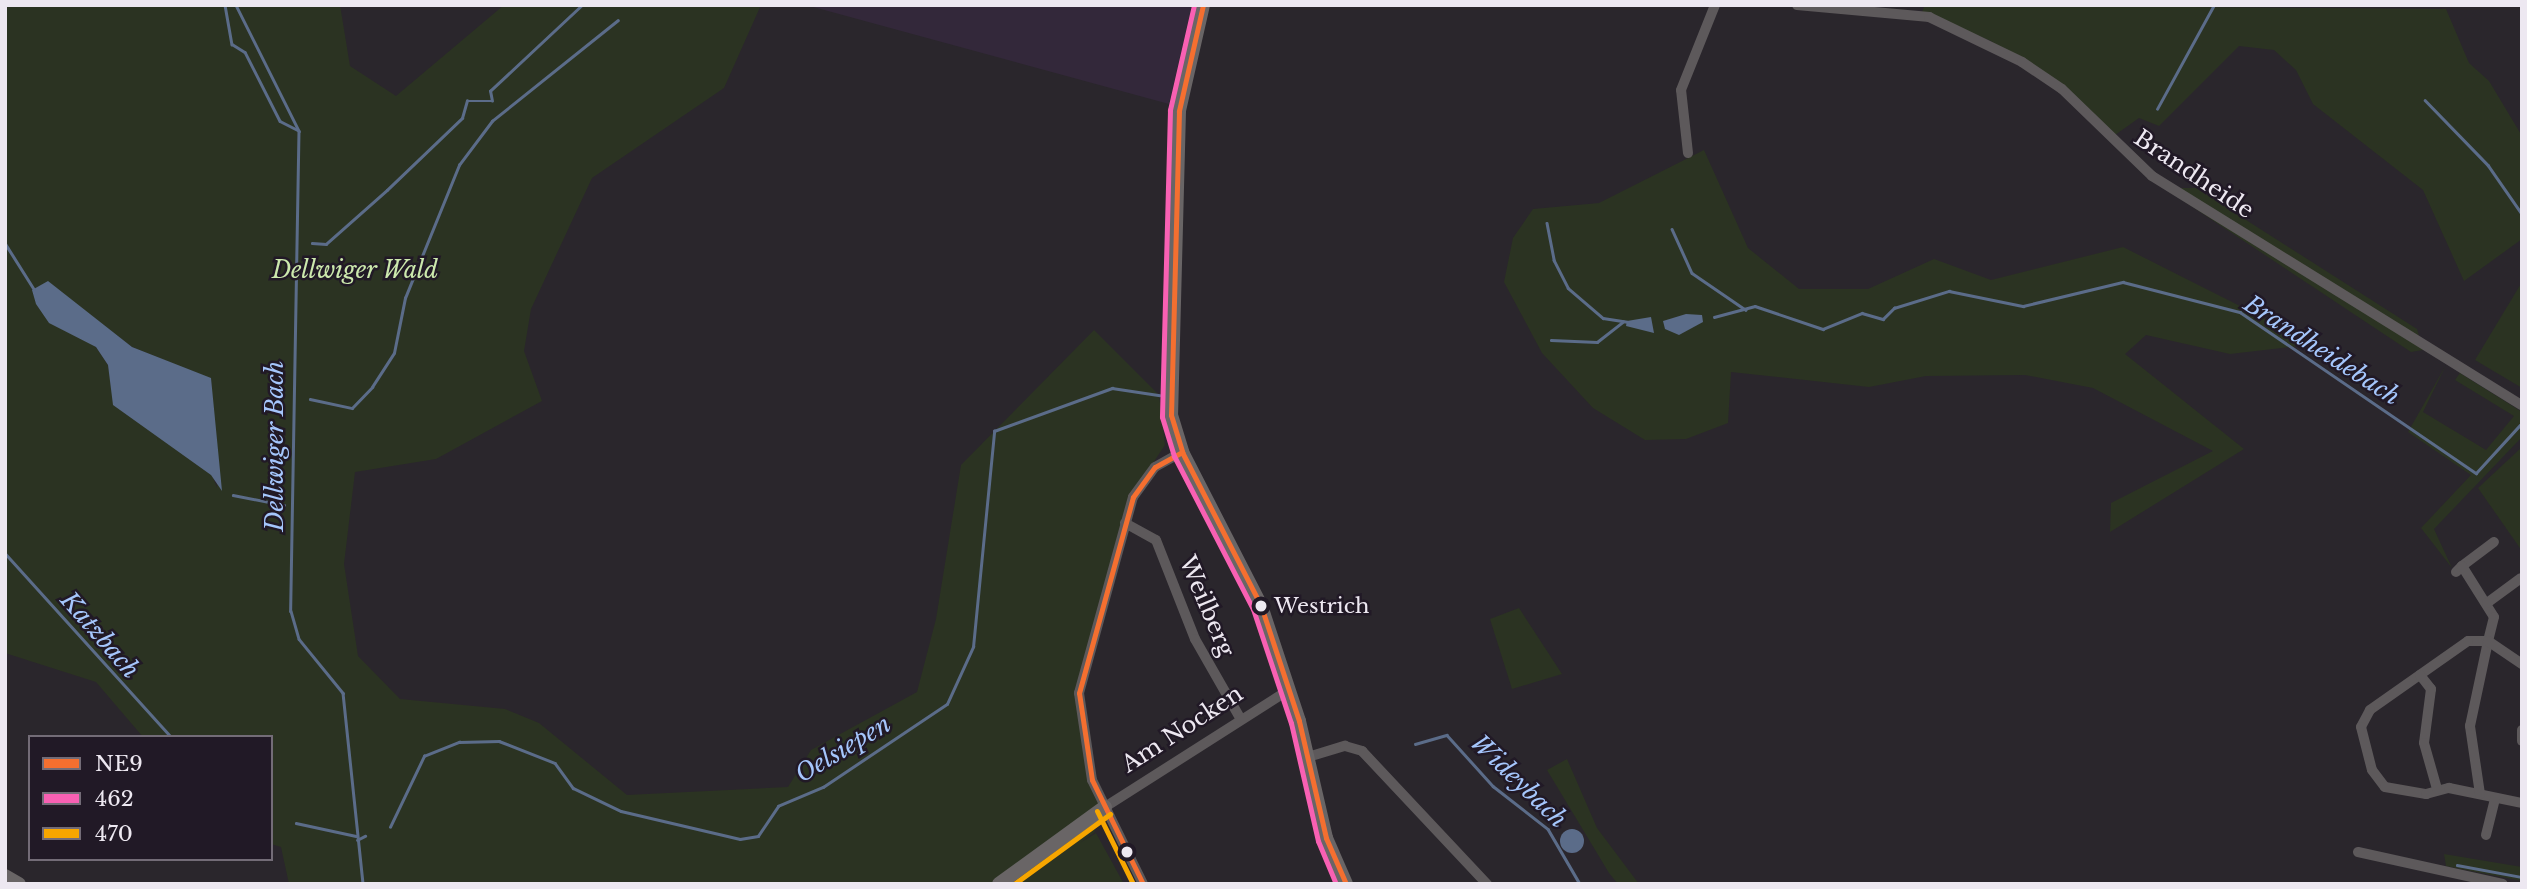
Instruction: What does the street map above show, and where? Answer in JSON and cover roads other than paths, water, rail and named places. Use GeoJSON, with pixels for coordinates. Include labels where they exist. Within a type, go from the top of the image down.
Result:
{"type":"FeatureCollection","features":[{"type":"Feature","properties":{"kind":"main road"},"geometry":{"type":"LineString","coordinates":[[1203,5],[1181,100],[1176,165],[1170,402],[1182,452],[1250,576],[1290,689],[1328,845],[1346,884]]}},
{"type":"Feature","properties":{"kind":"main road","name":"Am Nocken"},"geometry":{"type":"LineString","coordinates":[[999,884],[1105,807]]}},
{"type":"Feature","properties":{"kind":"main road"},"geometry":{"type":"LineString","coordinates":[[5,876],[19,884]]}},
{"type":"Feature","properties":{"kind":"street"},"geometry":{"type":"LineString","coordinates":[[1688,153],[1690,129],[1681,90],[1715,5]]}},
{"type":"Feature","properties":{"kind":"street","name":"Brandheide"},"geometry":{"type":"LineString","coordinates":[[1797,5],[1929,18],[2022,62],[2062,89],[2152,176],[2522,405]]}},
{"type":"Feature","properties":{"kind":"street"},"geometry":{"type":"LineString","coordinates":[[1143,884],[1105,807],[1084,752],[1079,693],[1125,523],[1139,484],[1182,452]]}},
{"type":"Feature","properties":{"kind":"street","name":"Weilberg"},"geometry":{"type":"LineString","coordinates":[[1125,523],[1156,540],[1195,639],[1240,718]]}},
{"type":"Feature","properties":{"kind":"street"},"geometry":{"type":"LineString","coordinates":[[2480,794],[2470,726],[2494,617],[2487,603],[2459,569],[2494,542]]}},
{"type":"Feature","properties":{"kind":"street"},"geometry":{"type":"LineString","coordinates":[[2487,603],[2521,578]]}},
{"type":"Feature","properties":{"kind":"street"},"geometry":{"type":"LineString","coordinates":[[2522,664],[2488,641],[2468,641],[2370,710],[2361,727],[2372,770],[2385,787],[2426,794],[2437,789],[2480,794],[2522,803]]}},
{"type":"Feature","properties":{"kind":"street"},"geometry":{"type":"LineString","coordinates":[[2420,675],[2431,689],[2424,743],[2437,789]]}},
{"type":"Feature","properties":{"kind":"street","name":"Am Nocken"},"geometry":{"type":"LineString","coordinates":[[1105,807],[1240,718],[1290,689]]}},
{"type":"Feature","properties":{"kind":"street"},"geometry":{"type":"LineString","coordinates":[[2522,730],[2522,741]]}},
{"type":"Feature","properties":{"kind":"street"},"geometry":{"type":"LineString","coordinates":[[1308,757],[1345,746],[1362,751],[1487,884]]}},
{"type":"Feature","properties":{"kind":"street"},"geometry":{"type":"LineString","coordinates":[[2486,835],[2495,798]]}},
{"type":"Feature","properties":{"kind":"street"},"geometry":{"type":"LineString","coordinates":[[2358,852],[2447,878],[2503,884]]}},
{"type":"Feature","properties":{"kind":"water"},"geometry":{"type":"Polygon","coordinates":[[[48,281],[132,347],[211,378],[222,491],[211,475],[113,405],[108,365],[96,347],[49,323],[36,304],[32,290],[48,281]]]}},
{"type":"Feature","properties":{"kind":"water"},"geometry":{"type":"Polygon","coordinates":[[[1686,314],[1702,315],[1703,322],[1679,335],[1665,329],[1663,321],[1686,314]]]}},
{"type":"Feature","properties":{"kind":"water"},"geometry":{"type":"Polygon","coordinates":[[[1651,317],[1654,333],[1626,326],[1627,321],[1651,317]]]}},
{"type":"Feature","properties":{"kind":"water"},"geometry":{"type":"Polygon","coordinates":[[[1572,829],[1580,833],[1584,841],[1580,849],[1572,853],[1564,849],[1560,841],[1564,833],[1572,829]]]}},
{"type":"Feature","properties":{"kind":"waterway"},"geometry":{"type":"LineString","coordinates":[[225,5],[232,44],[245,52],[280,121],[298,130]]}},
{"type":"Feature","properties":{"kind":"waterway","name":"Dellwiger Bach"},"geometry":{"type":"LineString","coordinates":[[236,5],[299,131],[291,611],[299,639],[343,693],[363,884]]}},
{"type":"Feature","properties":{"kind":"waterway"},"geometry":{"type":"LineString","coordinates":[[312,243],[326,244],[387,190],[462,118],[467,101],[492,101],[490,91],[582,5]]}},
{"type":"Feature","properties":{"kind":"waterway"},"geometry":{"type":"LineString","coordinates":[[2157,109],[2214,5]]}},
{"type":"Feature","properties":{"kind":"waterway"},"geometry":{"type":"LineString","coordinates":[[310,399],[352,408],[372,387],[394,353],[405,298],[459,165],[492,121],[618,20]]}},
{"type":"Feature","properties":{"kind":"waterway"},"geometry":{"type":"LineString","coordinates":[[2425,100],[2488,165],[2522,214]]}},
{"type":"Feature","properties":{"kind":"waterway","name":"Brandheidebach"},"geometry":{"type":"LineString","coordinates":[[1547,223],[1554,260],[1568,288],[1603,318],[1627,322]]}},
{"type":"Feature","properties":{"kind":"waterway"},"geometry":{"type":"LineString","coordinates":[[1672,229],[1692,273],[1746,310]]}},
{"type":"Feature","properties":{"kind":"waterway"},"geometry":{"type":"LineString","coordinates":[[5,243],[34,289]]}},
{"type":"Feature","properties":{"kind":"waterway","name":"Brandheidebach"},"geometry":{"type":"LineString","coordinates":[[1714,317],[1755,306],[1823,329],[1862,313],[1883,319],[1894,308],[1949,291],[2023,306],[2123,282],[2240,312],[2476,473],[2520,425]]}},
{"type":"Feature","properties":{"kind":"waterway"},"geometry":{"type":"LineString","coordinates":[[1551,340],[1597,342],[1623,322]]}},
{"type":"Feature","properties":{"kind":"waterway","name":"Oelsiepen"},"geometry":{"type":"LineString","coordinates":[[390,827],[424,756],[459,742],[499,741],[555,763],[573,788],[621,811],[740,839],[758,836],[778,806],[823,787],[947,704],[973,647],[994,431],[1112,388],[1159,395]]}},
{"type":"Feature","properties":{"kind":"waterway"},"geometry":{"type":"LineString","coordinates":[[233,495],[284,505]]}},
{"type":"Feature","properties":{"kind":"waterway","name":"Katzbach"},"geometry":{"type":"LineString","coordinates":[[5,553],[169,735]]}},
{"type":"Feature","properties":{"kind":"waterway","name":"Wideybach"},"geometry":{"type":"LineString","coordinates":[[1415,744],[1447,735],[1493,786],[1548,829],[1580,884]]}},
{"type":"Feature","properties":{"kind":"waterway","name":"Katzbach"},"geometry":{"type":"LineString","coordinates":[[296,823],[356,836]]}},
{"type":"Feature","properties":{"kind":"waterway","name":"Dellwiger Bach"},"geometry":{"type":"LineString","coordinates":[[357,840],[365,836]]}},
{"type":"Feature","properties":{"kind":"waterway"},"geometry":{"type":"LineString","coordinates":[[2457,865],[2522,877]]}},
{"type":"Feature","properties":{"kind":"place","name":"Westrich"},"geometry":{"type":"Point","coordinates":[1261,606]}},
{"type":"Feature","properties":{"kind":"park label","name":"Dellwiger Wald"},"geometry":{"type":"Point","coordinates":[355,270]}}]}
